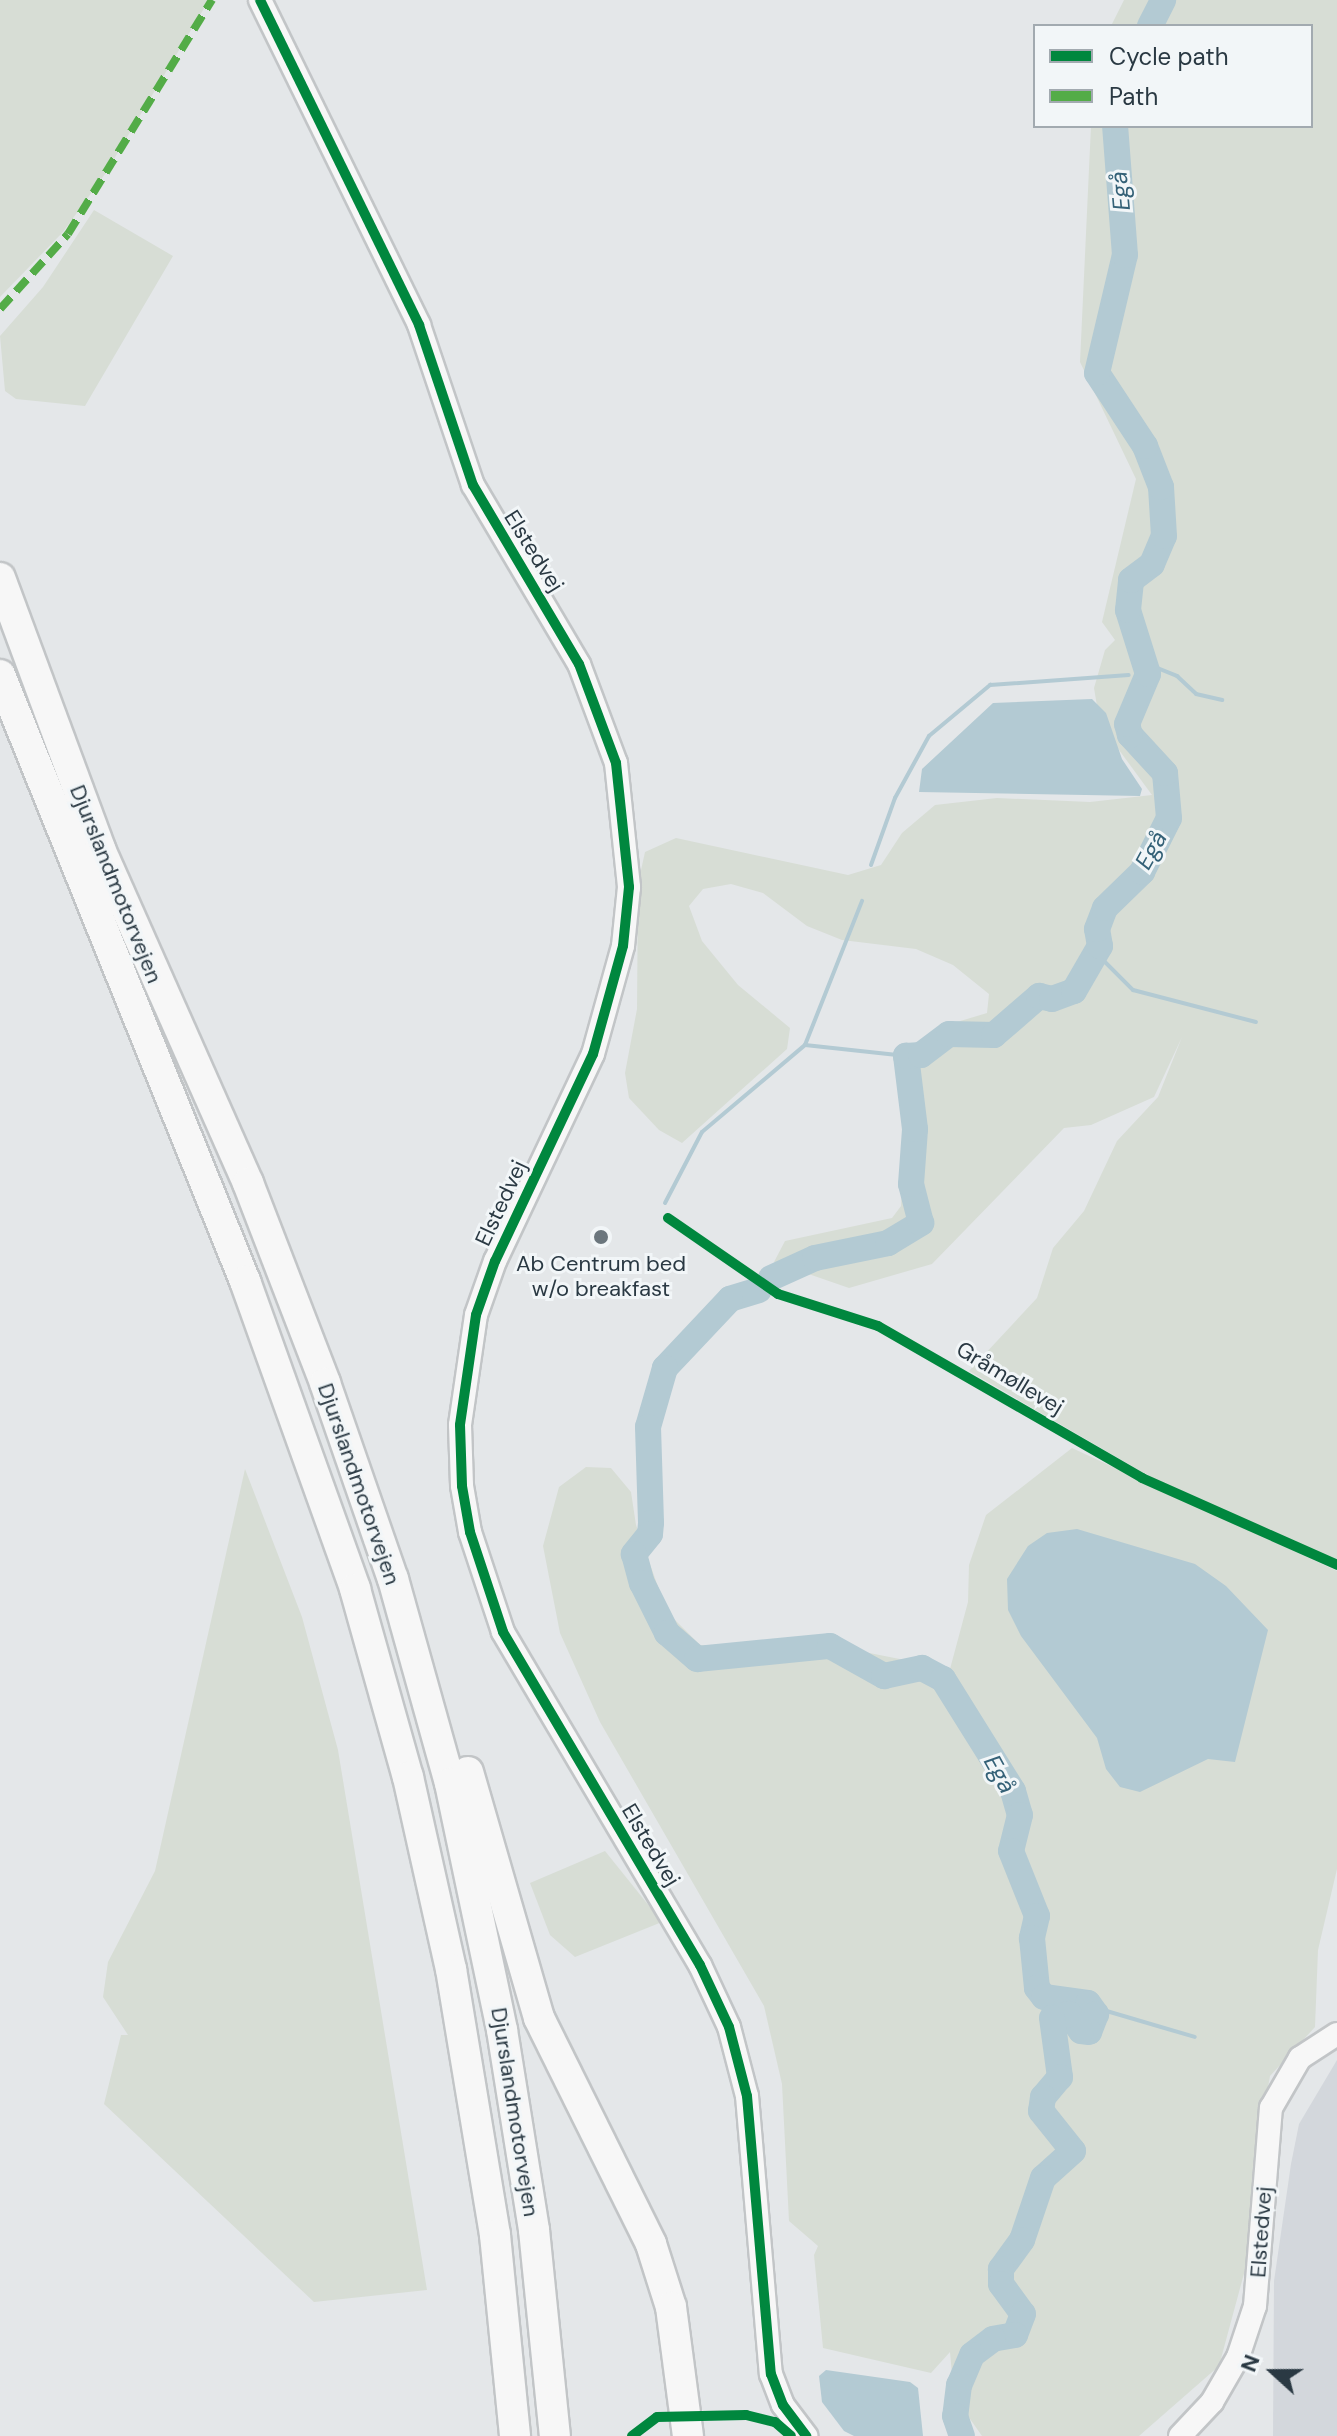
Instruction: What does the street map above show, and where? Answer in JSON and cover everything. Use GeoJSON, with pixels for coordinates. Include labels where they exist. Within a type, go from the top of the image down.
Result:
{"type":"FeatureCollection","features":[{"type":"Feature","properties":{"kind":"highway","name":"Djurslandmotorvejen"},"geometry":{"type":"LineString","coordinates":[[0,578],[106,863],[248,1183],[354,1464],[450,1783],[513,2091],[534,2230],[555,2436]]}},
{"type":"Feature","properties":{"kind":"highway","name":"Djurslandmotorvejen"},"geometry":{"type":"LineString","coordinates":[[0,675],[245,1281],[355,1589],[408,1777],[451,1969],[503,2301],[515,2436]]}},
{"type":"Feature","properties":{"kind":"highway"},"geometry":{"type":"LineString","coordinates":[[248,1183],[362,1443],[423,1621],[539,2018],[651,2244],[671,2307],[688,2436]]}},
{"type":"Feature","properties":{"kind":"highway"},"geometry":{"type":"LineString","coordinates":[[503,2301],[505,2436]]}},
{"type":"Feature","properties":{"kind":"street","name":"Elstedvej"},"geometry":{"type":"LineString","coordinates":[[260,0],[419,325],[473,485],[579,664],[616,763],[629,887],[623,946],[593,1054],[495,1261],[476,1315],[460,1425],[462,1486],[474,1546],[503,1632],[700,1965],[729,2027],[747,2096],[771,2374],[783,2405],[806,2436]]}},
{"type":"Feature","properties":{"kind":"street","name":"Elstedvej"},"geometry":{"type":"LineString","coordinates":[[1180,2436],[1212,2402],[1238,2357],[1255,2306],[1268,2133],[1278,2090],[1300,2058],[1337,2034]]}},
{"type":"Feature","properties":{"kind":"shaded area"},"geometry":{"type":"Polygon","coordinates":[[[0,0],[209,0],[105,174],[63,232],[0,297],[0,0]]]}},
{"type":"Feature","properties":{"kind":"shaded area"},"geometry":{"type":"Polygon","coordinates":[[[1124,0],[1337,0],[1337,1562],[1156,1480],[969,1371],[1037,1298],[1053,1248],[1084,1211],[1117,1141],[1158,1097],[1182,1037],[1154,1097],[1091,1125],[1064,1128],[932,1264],[849,1288],[774,1262],[785,1241],[892,1218],[901,1206],[908,1089],[917,1047],[947,1025],[987,1013],[989,994],[953,965],[916,949],[842,940],[807,926],[763,893],[731,884],[703,889],[689,906],[702,941],[738,985],[790,1028],[787,1049],[682,1143],[659,1130],[629,1098],[625,1073],[637,1009],[638,884],[645,852],[676,838],[848,875],[881,865],[902,833],[935,805],[997,798],[1090,802],[1152,795],[1100,724],[1094,688],[1105,650],[1115,640],[1102,622],[1136,479],[1080,362],[1091,128],[1313,128],[1313,24],[1112,24],[1124,0]]]}},
{"type":"Feature","properties":{"kind":"shaded area"},"geometry":{"type":"Polygon","coordinates":[[[94,210],[173,256],[85,406],[16,399],[5,391],[0,336],[43,287],[94,210]]]}},
{"type":"Feature","properties":{"kind":"shaded area"},"geometry":{"type":"Polygon","coordinates":[[[1072,1448],[1337,1571],[1337,1869],[1318,1950],[1315,2027],[1270,2076],[1256,2155],[1249,2255],[1219,2366],[1139,2436],[982,2436],[954,2396],[950,2352],[931,2373],[823,2348],[814,2255],[818,2246],[789,2221],[782,2084],[764,2006],[600,1722],[560,1633],[543,1546],[559,1487],[586,1467],[611,1468],[631,1492],[636,1525],[667,1612],[700,1645],[748,1646],[799,1639],[950,1669],[968,1602],[969,1565],[986,1515],[1072,1448]]]}},
{"type":"Feature","properties":{"kind":"shaded area"},"geometry":{"type":"Polygon","coordinates":[[[245,1469],[302,1617],[338,1750],[427,2290],[314,2302],[104,2104],[121,2035],[128,2035],[103,1997],[108,1962],[155,1871],[245,1469]]]}},
{"type":"Feature","properties":{"kind":"shaded area"},"geometry":{"type":"Polygon","coordinates":[[[605,1851],[662,1922],[575,1957],[550,1935],[530,1883],[605,1851]]]}},
{"type":"Feature","properties":{"kind":"shaded area"},"geometry":{"type":"Polygon","coordinates":[[[1337,2060],[1337,2436],[1273,2436],[1274,2281],[1291,2164],[1299,2124],[1337,2060]]]}},
{"type":"Feature","properties":{"kind":"water"},"geometry":{"type":"Polygon","coordinates":[[[1092,699],[1106,713],[1122,759],[1142,789],[1140,796],[919,792],[922,769],[993,703],[1092,699]]]}},
{"type":"Feature","properties":{"kind":"water"},"geometry":{"type":"Polygon","coordinates":[[[1077,1529],[1195,1564],[1226,1586],[1268,1630],[1235,1762],[1208,1759],[1140,1792],[1120,1787],[1106,1769],[1097,1738],[1021,1636],[1008,1610],[1007,1579],[1028,1546],[1047,1533],[1077,1529]]]}},
{"type":"Feature","properties":{"kind":"water"},"geometry":{"type":"Polygon","coordinates":[[[826,2370],[910,2382],[918,2388],[923,2436],[854,2436],[844,2431],[822,2402],[819,2376],[826,2370]]]}},
{"type":"Feature","properties":{"kind":"waterway","name":"Egå"},"geometry":{"type":"LineString","coordinates":[[1151,24],[1163,0]]}},
{"type":"Feature","properties":{"kind":"waterway","name":"Egå"},"geometry":{"type":"LineString","coordinates":[[771,1278],[815,1258],[888,1243],[921,1223],[911,1184],[915,1129],[906,1056],[921,1055],[949,1034],[994,1035],[1039,996],[1052,999],[1074,991],[1100,946],[1097,929],[1105,908],[1142,872],[1169,818],[1165,773],[1130,735],[1127,724],[1148,674],[1128,610],[1131,580],[1152,564],[1164,536],[1161,487],[1145,446],[1097,373],[1125,255],[1115,128]]}},
{"type":"Feature","properties":{"kind":"waterway"},"geometry":{"type":"LineString","coordinates":[[1145,663],[1177,676],[1196,694],[1222,700]]}},
{"type":"Feature","properties":{"kind":"waterway"},"geometry":{"type":"LineString","coordinates":[[871,865],[895,798],[929,736],[990,685],[1129,675]]}},
{"type":"Feature","properties":{"kind":"waterway"},"geometry":{"type":"LineString","coordinates":[[665,1203],[702,1132],[805,1045],[862,901]]}},
{"type":"Feature","properties":{"kind":"waterway"},"geometry":{"type":"LineString","coordinates":[[1097,954],[1133,990],[1256,1022]]}},
{"type":"Feature","properties":{"kind":"waterway"},"geometry":{"type":"LineString","coordinates":[[805,1045],[906,1056]]}},
{"type":"Feature","properties":{"kind":"waterway","name":"Egå"},"geometry":{"type":"LineString","coordinates":[[759,1290],[730,1299],[665,1368],[648,1427],[650,1534],[634,1554],[642,1583],[667,1633],[697,1659],[830,1646],[884,1676],[922,1668],[943,1679],[1013,1791],[1020,1815],[1011,1851],[1037,1916],[1032,1938],[1037,1988],[1044,1997],[1088,2003],[1096,2014],[1089,2032],[1081,2031],[1069,2014],[1052,2018],[1060,2077],[1043,2097],[1041,2111],[1073,2151],[1043,2178],[1022,2240],[1001,2269],[1001,2284],[1023,2314],[1015,2335],[993,2339],[972,2355],[959,2385],[955,2416],[962,2436]]}},
{"type":"Feature","properties":{"kind":"waterway"},"geometry":{"type":"LineString","coordinates":[[1093,2007],[1195,2037]]}},
{"type":"Feature","properties":{"kind":"marked path"},"geometry":{"type":"LineString","coordinates":[[0,309],[68,234],[212,0]]}},
{"type":"Feature","properties":{"kind":"cycle path"},"geometry":{"type":"LineString","coordinates":[[260,0],[419,325],[473,485],[579,664],[616,763],[629,887],[623,946],[593,1054],[495,1261],[476,1315],[460,1425],[462,1486],[470,1532],[503,1632],[700,1965],[729,2027],[747,2096],[771,2374],[783,2405],[806,2436]]}},
{"type":"Feature","properties":{"kind":"cycle path","name":"Gråmøllevej"},"geometry":{"type":"LineString","coordinates":[[668,1218],[778,1294],[878,1326],[1142,1478],[1337,1565]]}},
{"type":"Feature","properties":{"kind":"cycle path"},"geometry":{"type":"LineString","coordinates":[[632,2436],[657,2417],[746,2415],[775,2422],[791,2436]]}},
{"type":"Feature","properties":{"kind":"place","name":"Ab Centrum bed w/o breakfast"},"geometry":{"type":"Point","coordinates":[601,1237]}}]}
